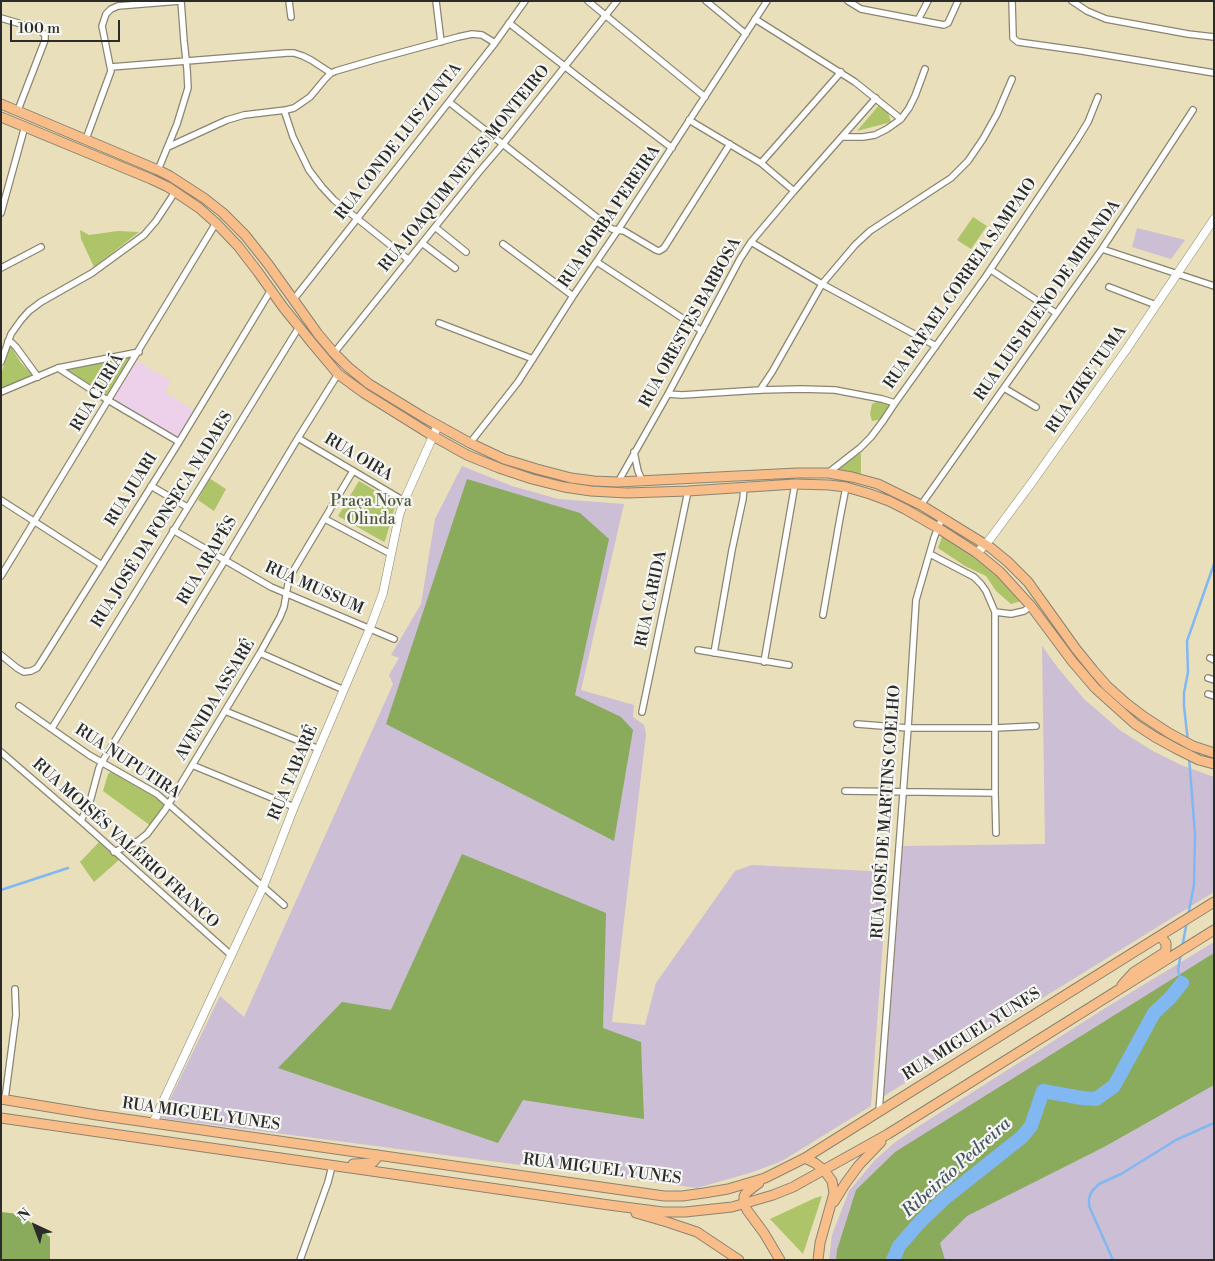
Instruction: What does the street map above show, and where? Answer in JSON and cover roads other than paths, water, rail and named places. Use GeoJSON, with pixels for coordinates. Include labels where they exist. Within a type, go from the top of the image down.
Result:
{"type":"FeatureCollection","features":[{"type":"Feature","properties":{"kind":"main road"},"geometry":{"type":"LineString","coordinates":[[1,104],[158,170],[204,198],[223,213],[244,235],[268,264],[318,334],[348,367],[369,384],[438,425],[504,459],[571,478],[594,481],[618,482],[828,473],[878,484],[921,505],[985,544],[1008,562],[1028,582],[1076,649],[1107,686],[1143,716],[1168,733],[1193,746],[1214,753]]}},
{"type":"Feature","properties":{"kind":"main road"},"geometry":{"type":"LineString","coordinates":[[1,117],[151,180],[175,192],[199,208],[238,246],[299,327],[338,374],[364,393],[467,455],[532,479],[591,491],[627,493],[795,484],[830,485],[846,487],[889,501],[938,528],[977,553],[1000,572],[1031,606],[1084,675],[1135,724],[1155,738],[1199,760],[1214,764]]}},
{"type":"Feature","properties":{"kind":"main road"},"geometry":{"type":"LineString","coordinates":[[108,161],[112,150]]}},
{"type":"Feature","properties":{"kind":"main road","name":"RUA MIGUEL YUNES"},"geometry":{"type":"LineString","coordinates":[[3,1099],[153,1123],[664,1196],[682,1196],[728,1189],[765,1178],[805,1158],[1214,902]]}},
{"type":"Feature","properties":{"kind":"main road","name":"RUA MIGUEL YUNES"},"geometry":{"type":"LineString","coordinates":[[1,1118],[663,1212],[685,1212],[732,1207],[773,1195],[786,1189],[888,1134],[1214,930]]}},
{"type":"Feature","properties":{"kind":"main road"},"geometry":{"type":"LineString","coordinates":[[1113,994],[1134,972],[1165,952],[1166,943],[1160,936]]}},
{"type":"Feature","properties":{"kind":"main road"},"geometry":{"type":"LineString","coordinates":[[829,1211],[859,1165],[888,1134]]}},
{"type":"Feature","properties":{"kind":"main road"},"geometry":{"type":"LineString","coordinates":[[346,1168],[352,1164],[372,1163],[378,1155]]}},
{"type":"Feature","properties":{"kind":"main road"},"geometry":{"type":"LineString","coordinates":[[805,1158],[824,1170],[832,1181],[834,1193],[817,1258]]}},
{"type":"Feature","properties":{"kind":"main road"},"geometry":{"type":"LineString","coordinates":[[406,1175],[407,1171],[414,1166],[432,1163]]}},
{"type":"Feature","properties":{"kind":"main road"},"geometry":{"type":"LineString","coordinates":[[765,1178],[747,1192],[744,1196],[744,1203],[780,1259]]}},
{"type":"Feature","properties":{"kind":"main road"},"geometry":{"type":"LineString","coordinates":[[609,1205],[697,1232],[739,1260]]}},
{"type":"Feature","properties":{"kind":"street"},"geometry":{"type":"LineString","coordinates":[[86,139],[110,75],[111,67],[102,25],[106,14],[111,9],[127,3],[180,1],[188,80],[187,94],[158,170]]}},
{"type":"Feature","properties":{"kind":"street"},"geometry":{"type":"LineString","coordinates":[[289,1],[291,17]]}},
{"type":"Feature","properties":{"kind":"street"},"geometry":{"type":"LineString","coordinates":[[436,1],[441,42]]}},
{"type":"Feature","properties":{"kind":"street","name":"RUA CONDE LUIS ZUNTA"},"geometry":{"type":"LineString","coordinates":[[294,299],[495,43],[525,1]]}},
{"type":"Feature","properties":{"kind":"street"},"geometry":{"type":"LineString","coordinates":[[588,1],[705,97]]}},
{"type":"Feature","properties":{"kind":"street","name":"RUA JOAQUIM NEVES MONTEIRO"},"geometry":{"type":"LineString","coordinates":[[334,353],[617,1]]}},
{"type":"Feature","properties":{"kind":"street"},"geometry":{"type":"LineString","coordinates":[[706,1],[746,34]]}},
{"type":"Feature","properties":{"kind":"street","name":"RUA BORBA PEREIRA"},"geometry":{"type":"LineString","coordinates":[[470,443],[534,359],[767,1]]}},
{"type":"Feature","properties":{"kind":"street"},"geometry":{"type":"LineString","coordinates":[[848,1],[861,9],[946,25],[958,1]]}},
{"type":"Feature","properties":{"kind":"street"},"geometry":{"type":"LineString","coordinates":[[918,20],[928,1]]}},
{"type":"Feature","properties":{"kind":"street"},"geometry":{"type":"LineString","coordinates":[[1012,1],[1013,35],[1018,42],[1214,73]]}},
{"type":"Feature","properties":{"kind":"street"},"geometry":{"type":"LineString","coordinates":[[1072,1],[1087,12],[1106,19],[1214,37]]}},
{"type":"Feature","properties":{"kind":"street"},"geometry":{"type":"LineString","coordinates":[[1,18],[38,29],[45,37],[18,110]]}},
{"type":"Feature","properties":{"kind":"street"},"geometry":{"type":"LineString","coordinates":[[755,19],[841,72],[901,119]]}},
{"type":"Feature","properties":{"kind":"street"},"geometry":{"type":"LineString","coordinates":[[509,23],[672,148]]}},
{"type":"Feature","properties":{"kind":"street"},"geometry":{"type":"LineString","coordinates":[[168,147],[227,120],[244,115],[294,108],[314,93],[331,73],[472,34],[482,35],[495,43]]}},
{"type":"Feature","properties":{"kind":"street"},"geometry":{"type":"LineString","coordinates":[[111,67],[294,53],[311,60],[331,73]]}},
{"type":"Feature","properties":{"kind":"street"},"geometry":{"type":"LineString","coordinates":[[842,137],[875,135],[901,119],[915,96],[925,69]]}},
{"type":"Feature","properties":{"kind":"street"},"geometry":{"type":"LineString","coordinates":[[761,163],[841,72]]}},
{"type":"Feature","properties":{"kind":"street"},"geometry":{"type":"LineString","coordinates":[[760,390],[822,284],[855,245],[870,231],[951,178],[968,161],[997,114],[1012,79]]}},
{"type":"Feature","properties":{"kind":"street","name":"RUA RAFAEL CORREIA SAMPAIO"},"geometry":{"type":"LineString","coordinates":[[828,473],[860,448],[883,421],[990,270],[1078,140],[1098,97]]}},
{"type":"Feature","properties":{"kind":"street","name":"RUA ORESTES BARBOSA"},"geometry":{"type":"LineString","coordinates":[[618,482],[668,394],[740,259],[794,191],[876,98]]}},
{"type":"Feature","properties":{"kind":"street"},"geometry":{"type":"LineString","coordinates":[[449,102],[609,227],[624,231],[656,250],[662,250],[730,144]]}},
{"type":"Feature","properties":{"kind":"street"},"geometry":{"type":"LineString","coordinates":[[284,110],[293,137],[309,170],[328,194],[409,260]]}},
{"type":"Feature","properties":{"kind":"street","name":"RUA LUIS BUENO DE MIRANDA"},"geometry":{"type":"LineString","coordinates":[[921,505],[1102,249],[1193,110]]}},
{"type":"Feature","properties":{"kind":"street"},"geometry":{"type":"LineString","coordinates":[[689,120],[761,163],[794,191]]}},
{"type":"Feature","properties":{"kind":"street"},"geometry":{"type":"LineString","coordinates":[[1,213],[25,126]]}},
{"type":"Feature","properties":{"kind":"street"},"geometry":{"type":"LineString","coordinates":[[1,362],[8,341],[15,328],[29,311],[41,302],[92,273],[144,235],[156,221],[175,192]]}},
{"type":"Feature","properties":{"kind":"street","name":"RUA ZIKE TUMA"},"geometry":{"type":"LineString","coordinates":[[977,553],[1034,480],[1126,350],[1214,219]]}},
{"type":"Feature","properties":{"kind":"street","name":"RUA CURIÁ"},"geometry":{"type":"LineString","coordinates":[[1,576],[216,223]]}},
{"type":"Feature","properties":{"kind":"street"},"geometry":{"type":"LineString","coordinates":[[434,227],[466,252]]}},
{"type":"Feature","properties":{"kind":"street"},"geometry":{"type":"LineString","coordinates":[[752,242],[822,284],[936,346]]}},
{"type":"Feature","properties":{"kind":"street"},"geometry":{"type":"LineString","coordinates":[[422,243],[456,268]]}},
{"type":"Feature","properties":{"kind":"street"},"geometry":{"type":"LineString","coordinates":[[503,244],[574,296]]}},
{"type":"Feature","properties":{"kind":"street"},"geometry":{"type":"LineString","coordinates":[[1,268],[41,247]]}},
{"type":"Feature","properties":{"kind":"street"},"geometry":{"type":"LineString","coordinates":[[1102,249],[1214,286]]}},
{"type":"Feature","properties":{"kind":"street"},"geometry":{"type":"LineString","coordinates":[[597,262],[702,331]]}},
{"type":"Feature","properties":{"kind":"street"},"geometry":{"type":"LineString","coordinates":[[990,270],[1056,314]]}},
{"type":"Feature","properties":{"kind":"street"},"geometry":{"type":"LineString","coordinates":[[1109,287],[1156,305]]}},
{"type":"Feature","properties":{"kind":"street","name":"RUA JUARI"},"geometry":{"type":"LineString","coordinates":[[1,655],[16,668],[24,672],[37,668],[179,442],[271,290]]}},
{"type":"Feature","properties":{"kind":"street"},"geometry":{"type":"LineString","coordinates":[[439,323],[534,359]]}},
{"type":"Feature","properties":{"kind":"street","name":"RUA JOSÉ DA FONSECA NADAES"},"geometry":{"type":"LineString","coordinates":[[52,728],[299,327]]}},
{"type":"Feature","properties":{"kind":"street"},"geometry":{"type":"LineString","coordinates":[[8,341],[16,347],[38,377]]}},
{"type":"Feature","properties":{"kind":"street"},"geometry":{"type":"LineString","coordinates":[[1,392],[58,368],[139,352]]}},
{"type":"Feature","properties":{"kind":"street"},"geometry":{"type":"LineString","coordinates":[[58,368],[179,442]]}},
{"type":"Feature","properties":{"kind":"street","name":"RUA ARAPÉS"},"geometry":{"type":"LineString","coordinates":[[81,821],[91,798],[102,762],[338,374]]}},
{"type":"Feature","properties":{"kind":"street"},"geometry":{"type":"LineString","coordinates":[[1004,388],[1036,407]]}},
{"type":"Feature","properties":{"kind":"street"},"geometry":{"type":"LineString","coordinates":[[668,394],[682,395],[801,389],[835,390],[895,403]]}},
{"type":"Feature","properties":{"kind":"street","name":"RUA TABARÉ"},"geometry":{"type":"LineString","coordinates":[[153,1123],[263,887],[294,807],[370,628],[388,576],[396,528],[404,501],[438,425]]}},
{"type":"Feature","properties":{"kind":"street","name":"RUA OIRA"},"geometry":{"type":"LineString","coordinates":[[298,438],[404,501]]}},
{"type":"Feature","properties":{"kind":"street"},"geometry":{"type":"LineString","coordinates":[[634,452],[642,480]]}},
{"type":"Feature","properties":{"kind":"street","name":"AVENIDA ASSARÉ"},"geometry":{"type":"LineString","coordinates":[[114,852],[138,842],[154,826],[169,804],[280,617],[292,573],[353,472]]}},
{"type":"Feature","properties":{"kind":"street"},"geometry":{"type":"LineString","coordinates":[[764,662],[795,484]]}},
{"type":"Feature","properties":{"kind":"street"},"geometry":{"type":"LineString","coordinates":[[150,486],[187,507]]}},
{"type":"Feature","properties":{"kind":"street"},"geometry":{"type":"LineString","coordinates":[[714,654],[744,487]]}},
{"type":"Feature","properties":{"kind":"street"},"geometry":{"type":"LineString","coordinates":[[823,615],[846,487]]}},
{"type":"Feature","properties":{"kind":"street","name":"RUA CARIDA"},"geometry":{"type":"LineString","coordinates":[[642,712],[688,491]]}},
{"type":"Feature","properties":{"kind":"street"},"geometry":{"type":"LineString","coordinates":[[1,500],[102,565]]}},
{"type":"Feature","properties":{"kind":"street","name":"RUA JOSÉ DE MARTINS COELHO"},"geometry":{"type":"LineString","coordinates":[[879,1111],[916,600],[942,518]]}},
{"type":"Feature","properties":{"kind":"street"},"geometry":{"type":"LineString","coordinates":[[325,519],[391,554]]}},
{"type":"Feature","properties":{"kind":"street","name":"RUA MUSSUM"},"geometry":{"type":"LineString","coordinates":[[173,530],[271,588],[394,639]]}},
{"type":"Feature","properties":{"kind":"street"},"geometry":{"type":"LineString","coordinates":[[930,554],[974,578],[981,584],[995,612],[994,793],[996,833]]}},
{"type":"Feature","properties":{"kind":"street"},"geometry":{"type":"LineString","coordinates":[[995,612],[1011,614],[1024,611],[1031,606]]}},
{"type":"Feature","properties":{"kind":"street"},"geometry":{"type":"LineString","coordinates":[[698,650],[789,666]]}},
{"type":"Feature","properties":{"kind":"street"},"geometry":{"type":"LineString","coordinates":[[260,653],[344,690]]}},
{"type":"Feature","properties":{"kind":"street","name":"RUA NUPUTIRA"},"geometry":{"type":"LineString","coordinates":[[18,706],[81,749],[157,794],[284,905]]}},
{"type":"Feature","properties":{"kind":"street"},"geometry":{"type":"LineString","coordinates":[[225,710],[319,749]]}},
{"type":"Feature","properties":{"kind":"street"},"geometry":{"type":"LineString","coordinates":[[857,724],[908,728],[1036,726]]}},
{"type":"Feature","properties":{"kind":"street","name":"RUA MOISÉS VALÉRIO FRANCO"},"geometry":{"type":"LineString","coordinates":[[1,752],[231,956]]}},
{"type":"Feature","properties":{"kind":"street"},"geometry":{"type":"LineString","coordinates":[[192,766],[294,807]]}},
{"type":"Feature","properties":{"kind":"street"},"geometry":{"type":"LineString","coordinates":[[845,791],[994,793]]}},
{"type":"Feature","properties":{"kind":"street"},"geometry":{"type":"LineString","coordinates":[[3,1099],[16,1015],[15,989]]}},
{"type":"Feature","properties":{"kind":"street"},"geometry":{"type":"LineString","coordinates":[[300,1260],[332,1166]]}},
{"type":"Feature","properties":{"kind":"waterway"},"geometry":{"type":"LineString","coordinates":[[1188,742],[1184,706],[1184,693],[1188,672],[1187,641],[1214,564]]}},
{"type":"Feature","properties":{"kind":"waterway"},"geometry":{"type":"LineString","coordinates":[[1188,916],[1194,885],[1195,834],[1189,757]]}},
{"type":"Feature","properties":{"kind":"waterway"},"geometry":{"type":"LineString","coordinates":[[1,890],[68,868]]}},
{"type":"Feature","properties":{"kind":"waterway"},"geometry":{"type":"LineString","coordinates":[[1182,948],[1187,921]]}},
{"type":"Feature","properties":{"kind":"waterway"},"geometry":{"type":"LineString","coordinates":[[1181,953],[1178,970],[1182,983]]}},
{"type":"Feature","properties":{"kind":"waterway","name":"Ribeirão Pedreira"},"geometry":{"type":"LineString","coordinates":[[893,1260],[899,1246],[945,1198],[1022,1137],[1031,1126],[1043,1091],[1096,1099],[1114,1086],[1154,1013],[1182,983]]}},
{"type":"Feature","properties":{"kind":"waterway"},"geometry":{"type":"LineString","coordinates":[[1113,1260],[1089,1206],[1089,1198],[1092,1191],[1099,1184],[1121,1174],[1176,1140],[1214,1123]]}},
{"type":"Feature","properties":{"kind":"park label","name":"Praça Nova Olinda"},"geometry":{"type":"Point","coordinates":[371,511]}}]}
